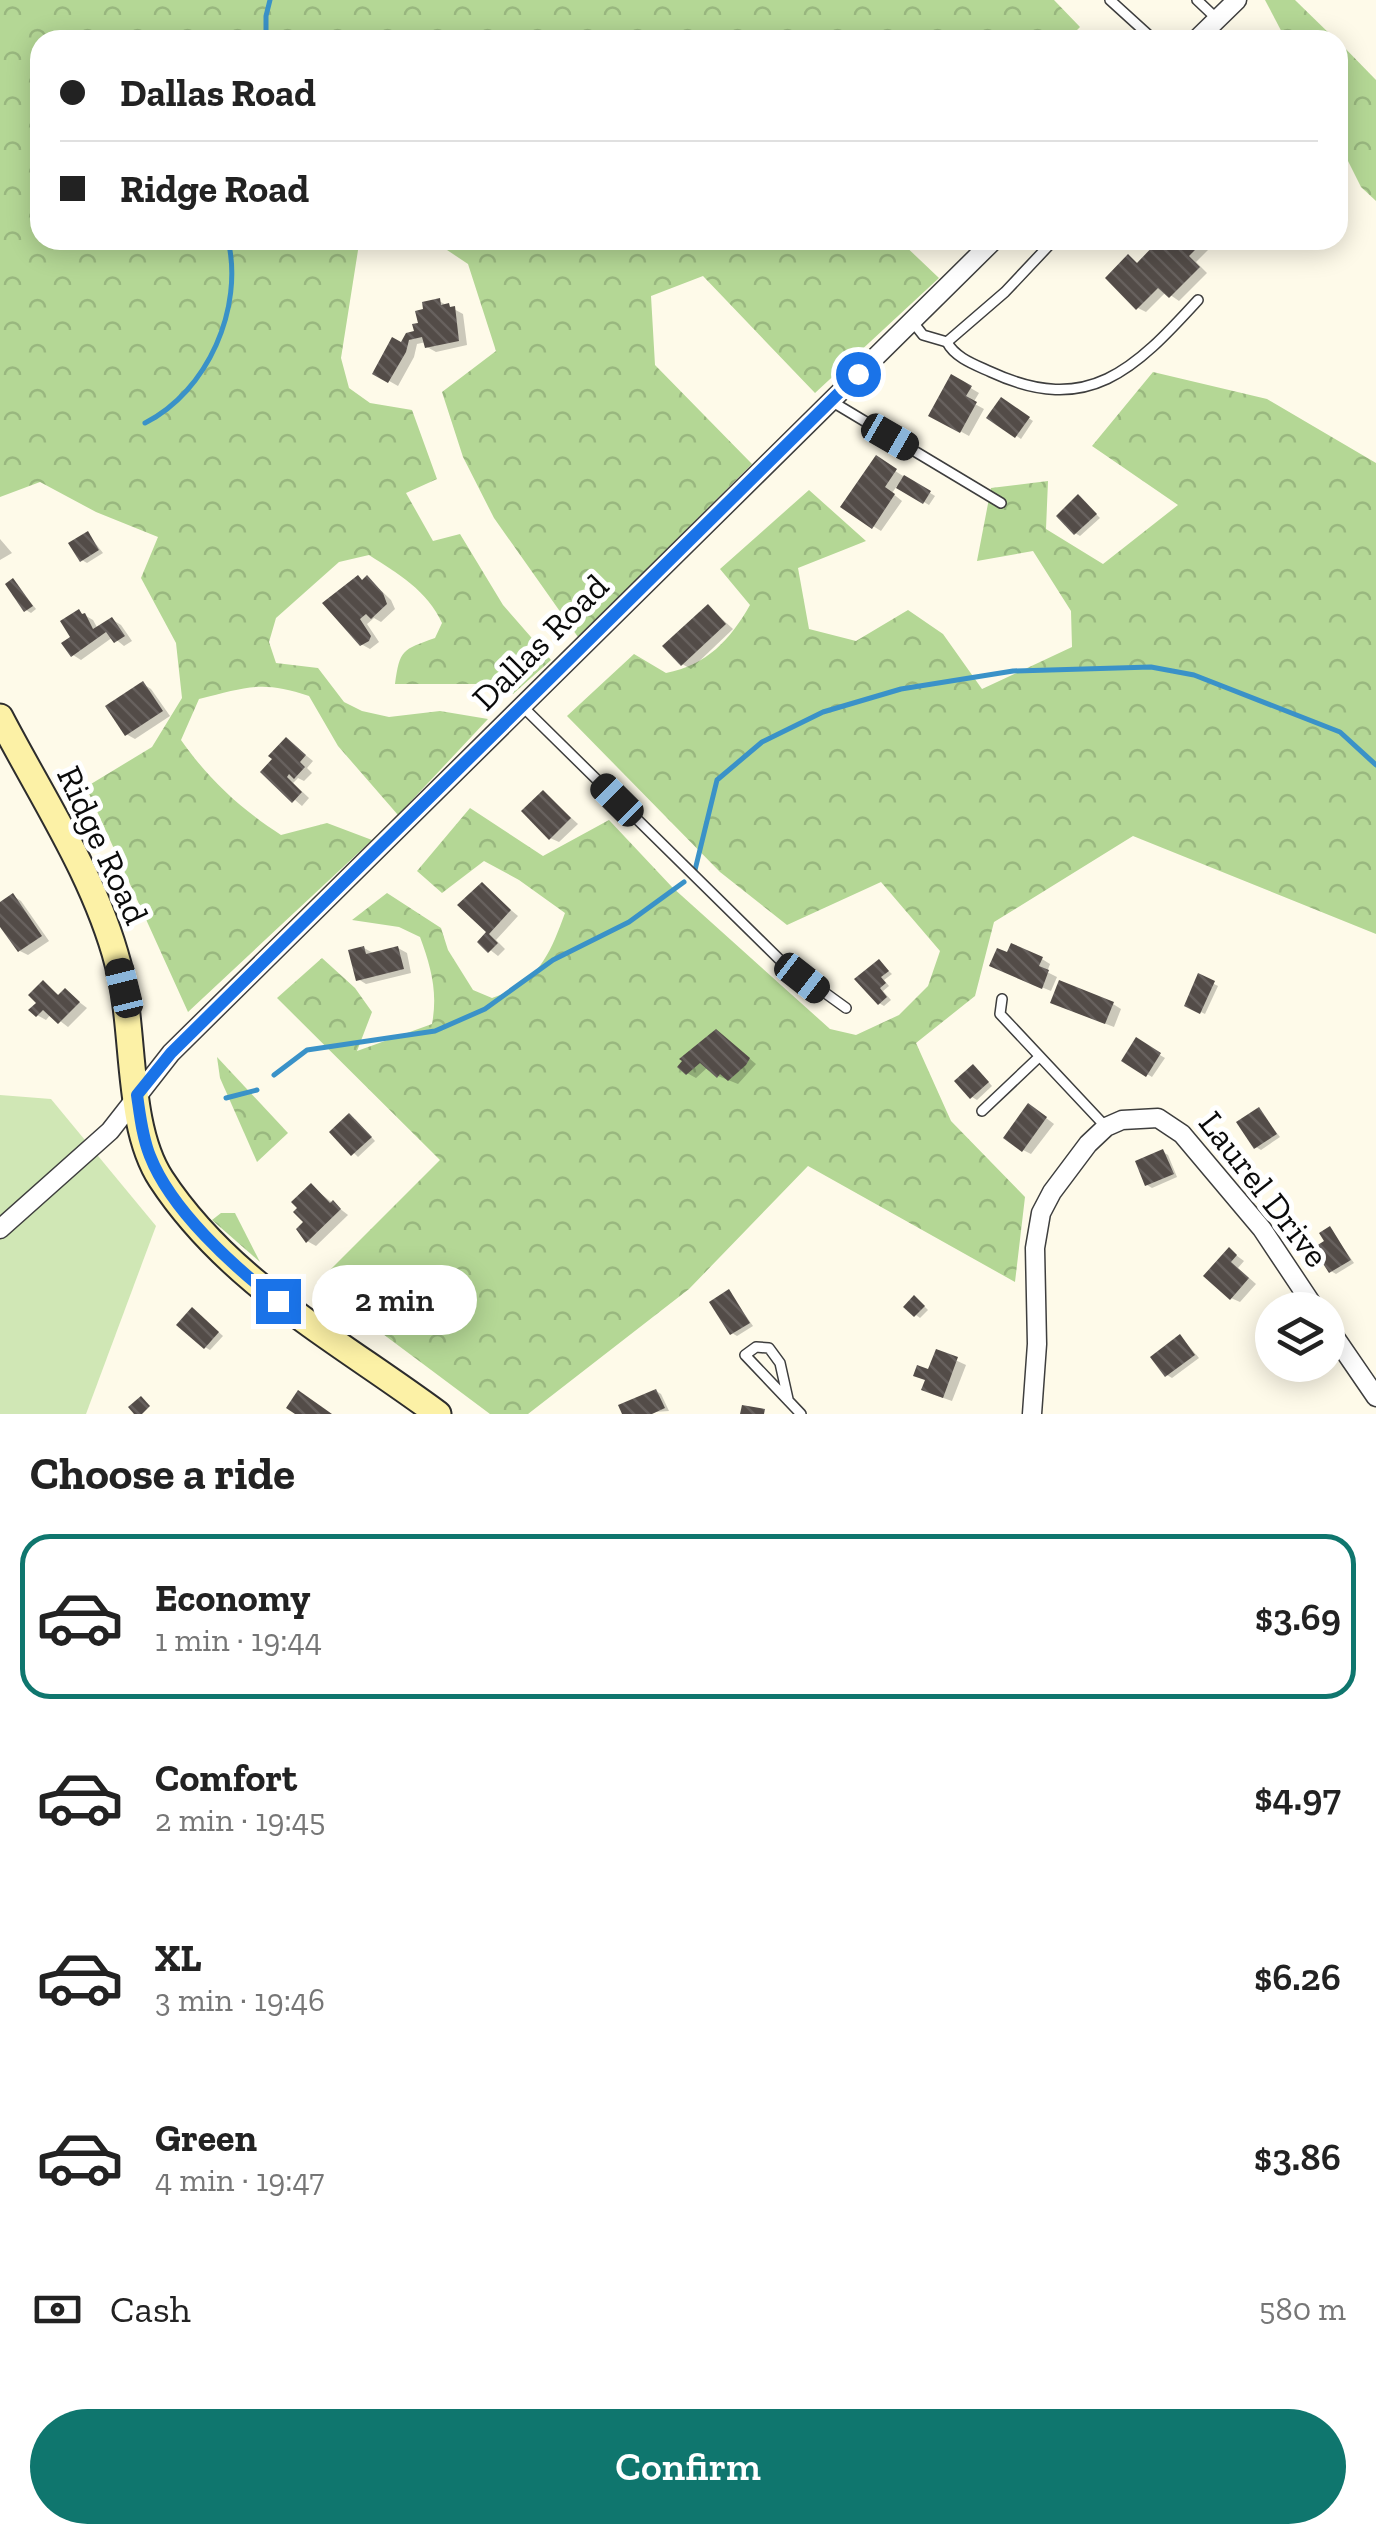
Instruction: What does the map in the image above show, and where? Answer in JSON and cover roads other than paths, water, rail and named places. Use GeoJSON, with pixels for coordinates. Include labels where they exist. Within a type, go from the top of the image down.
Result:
{"type":"FeatureCollection","features":[{"type":"Feature","properties":{"kind":"street"},"geometry":{"type":"LineString","coordinates":[[1206,30],[1237,0]]}},
{"type":"Feature","properties":{"kind":"street","name":"Dallas Road"},"geometry":{"type":"LineString","coordinates":[[0,1229],[91,1149],[171,1053],[984,250]]}},
{"type":"Feature","properties":{"kind":"street","name":"Ridge Road"},"geometry":{"type":"LineString","coordinates":[[0,717],[105,922],[124,988],[144,1141],[160,1178],[203,1231],[262,1289],[438,1414]]}},
{"type":"Feature","properties":{"kind":"street","name":"Laurel Drive"},"geometry":{"type":"LineString","coordinates":[[1106,1128],[1141,1116],[1158,1118],[1173,1126],[1250,1214],[1304,1292]]}},
{"type":"Feature","properties":{"kind":"street"},"geometry":{"type":"LineString","coordinates":[[1032,1414],[1038,1222],[1065,1173],[1106,1128]]}},
{"type":"Feature","properties":{"kind":"street"},"geometry":{"type":"LineString","coordinates":[[1345,1352],[1376,1397]]}},
{"type":"Feature","properties":{"kind":"lane"},"geometry":{"type":"LineString","coordinates":[[1110,0],[1143,30]]}},
{"type":"Feature","properties":{"kind":"lane"},"geometry":{"type":"LineString","coordinates":[[1197,0],[1217,19]]}},
{"type":"Feature","properties":{"kind":"lane"},"geometry":{"type":"LineString","coordinates":[[947,342],[1005,292],[1045,250]]}},
{"type":"Feature","properties":{"kind":"lane"},"geometry":{"type":"LineString","coordinates":[[912,321],[923,335],[947,342],[951,350],[968,361],[1024,387],[1054,392],[1077,390],[1134,363],[1158,344],[1198,300]]}},
{"type":"Feature","properties":{"kind":"lane"},"geometry":{"type":"LineString","coordinates":[[831,401],[1001,502]]}},
{"type":"Feature","properties":{"kind":"lane"},"geometry":{"type":"LineString","coordinates":[[522,706],[780,961],[846,1008]]}},
{"type":"Feature","properties":{"kind":"lane"},"geometry":{"type":"LineString","coordinates":[[1002,999],[1000,1014],[1106,1128]]}},
{"type":"Feature","properties":{"kind":"lane"},"geometry":{"type":"LineString","coordinates":[[982,1112],[1040,1057]]}},
{"type":"Feature","properties":{"kind":"lane"},"geometry":{"type":"LineString","coordinates":[[788,1399],[780,1362],[770,1348],[756,1347],[745,1355],[800,1414]]}},
{"type":"Feature","properties":{"kind":"waterway"},"geometry":{"type":"LineString","coordinates":[[266,30],[270,0]]}},
{"type":"Feature","properties":{"kind":"waterway"},"geometry":{"type":"LineString","coordinates":[[145,423],[187,390],[216,345],[231,293],[230,250]]}},
{"type":"Feature","properties":{"kind":"waterway"},"geometry":{"type":"LineString","coordinates":[[695,870],[717,780],[762,742],[823,712],[901,689],[1013,671],[1151,667],[1194,675],[1340,732],[1376,765]]}},
{"type":"Feature","properties":{"kind":"waterway"},"geometry":{"type":"LineString","coordinates":[[274,1075],[307,1050],[435,1031],[485,1009],[553,960],[629,922],[684,882]]}},
{"type":"Feature","properties":{"kind":"waterway"},"geometry":{"type":"LineString","coordinates":[[226,1098],[257,1090]]}}]}
